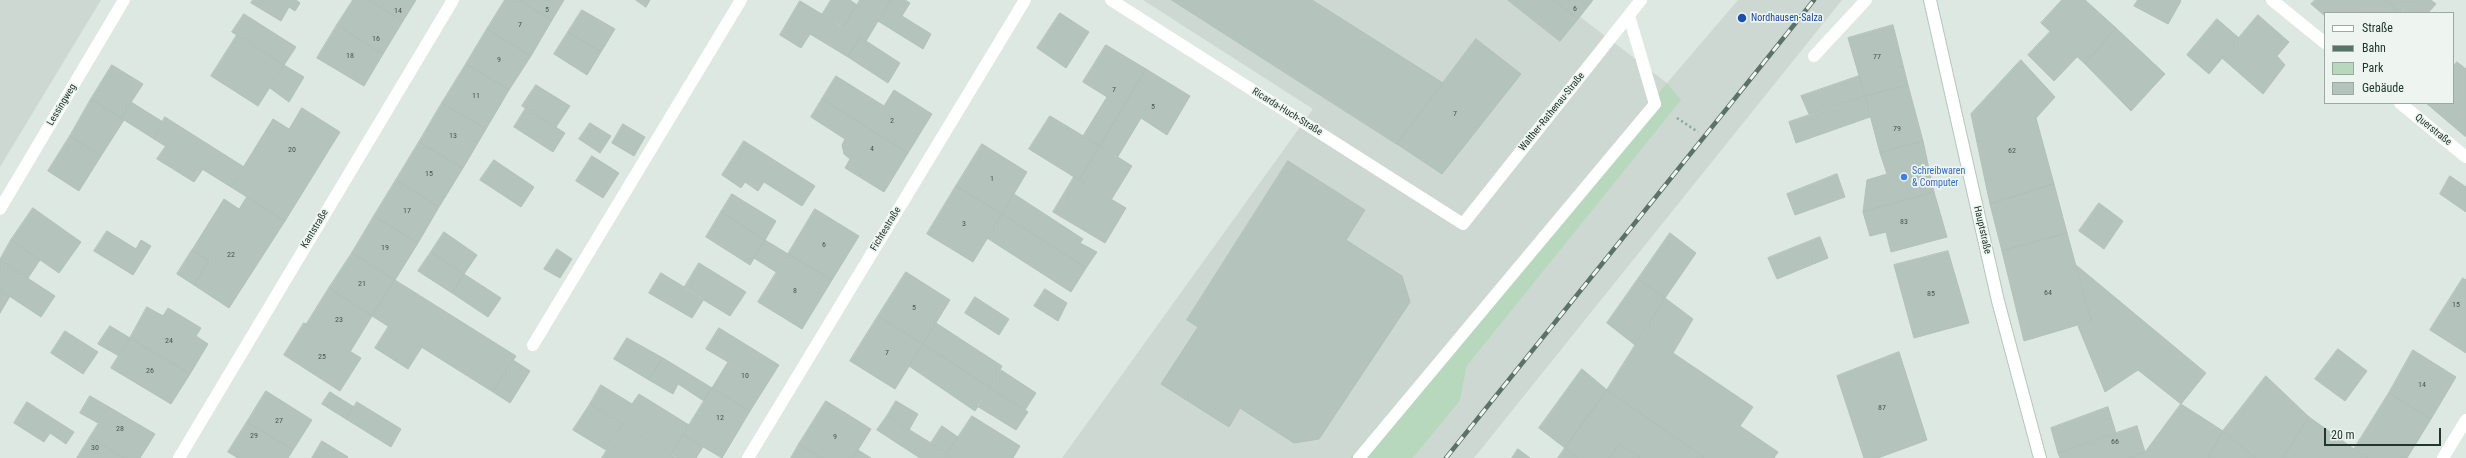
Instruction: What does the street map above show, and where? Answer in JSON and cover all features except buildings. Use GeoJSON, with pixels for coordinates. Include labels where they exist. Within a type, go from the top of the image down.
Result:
{"type":"FeatureCollection","features":[{"type":"Feature","properties":{"kind":"street","name":"Lessingweg"},"geometry":{"type":"LineString","coordinates":[[0,210],[124,0]]}},
{"type":"Feature","properties":{"kind":"street","name":"Kantstraße"},"geometry":{"type":"LineString","coordinates":[[179,458],[452,0]]}},
{"type":"Feature","properties":{"kind":"street"},"geometry":{"type":"LineString","coordinates":[[532,344],[741,0]]}},
{"type":"Feature","properties":{"kind":"street","name":"Fichtestraße"},"geometry":{"type":"LineString","coordinates":[[748,458],[1025,0]]}},
{"type":"Feature","properties":{"kind":"street","name":"Ricarda-Huch-Straße"},"geometry":{"type":"LineString","coordinates":[[1111,0],[1463,224]]}},
{"type":"Feature","properties":{"kind":"street","name":"Walther-Rathenau-Straße"},"geometry":{"type":"LineString","coordinates":[[1463,224],[1641,0]]}},
{"type":"Feature","properties":{"kind":"street"},"geometry":{"type":"LineString","coordinates":[[1814,56],[1866,0]]}},
{"type":"Feature","properties":{"kind":"street","name":"Hauptstraße"},"geometry":{"type":"LineString","coordinates":[[1930,0],[1998,301],[2040,458]]}},
{"type":"Feature","properties":{"kind":"street"},"geometry":{"type":"LineString","coordinates":[[2272,0],[2324,42]]}},
{"type":"Feature","properties":{"kind":"street"},"geometry":{"type":"LineString","coordinates":[[1359,458],[1655,104],[1629,16]]}},
{"type":"Feature","properties":{"kind":"street","name":"Querstraße"},"geometry":{"type":"LineString","coordinates":[[2401,104],[2466,157]]}},
{"type":"Feature","properties":{"kind":"street"},"geometry":{"type":"LineString","coordinates":[[2443,458],[2466,420]]}},
{"type":"Feature","properties":{"kind":"shaded area"},"geometry":{"type":"Polygon","coordinates":[[[0,0],[101,0],[0,167],[0,0]]]}},
{"type":"Feature","properties":{"kind":"shaded area"},"geometry":{"type":"Polygon","coordinates":[[[1143,0],[1558,0],[1667,83],[1350,458],[1062,458],[1313,109],[1143,0]]]}},
{"type":"Feature","properties":{"kind":"shaded area"},"geometry":{"type":"Polygon","coordinates":[[[1738,0],[1842,0],[1474,458],[1413,458],[1460,401],[1467,366],[1680,100],[1667,83],[1738,0]]]}},
{"type":"Feature","properties":{"kind":"green space"},"geometry":{"type":"Polygon","coordinates":[[[1667,83],[1681,100],[1467,366],[1460,401],[1413,458],[1350,458],[1667,83]]]}},
{"type":"Feature","properties":{"kind":"railway"},"geometry":{"type":"LineString","coordinates":[[1446,458],[1814,0]]}},
{"type":"Feature","properties":{"kind":"place","name":"Nordhausen-Salza"},"geometry":{"type":"Point","coordinates":[1742,18]}},
{"type":"Feature","properties":{"kind":"place","name":"Schreibwaren & Computer"},"geometry":{"type":"Point","coordinates":[1904,177]}}]}
